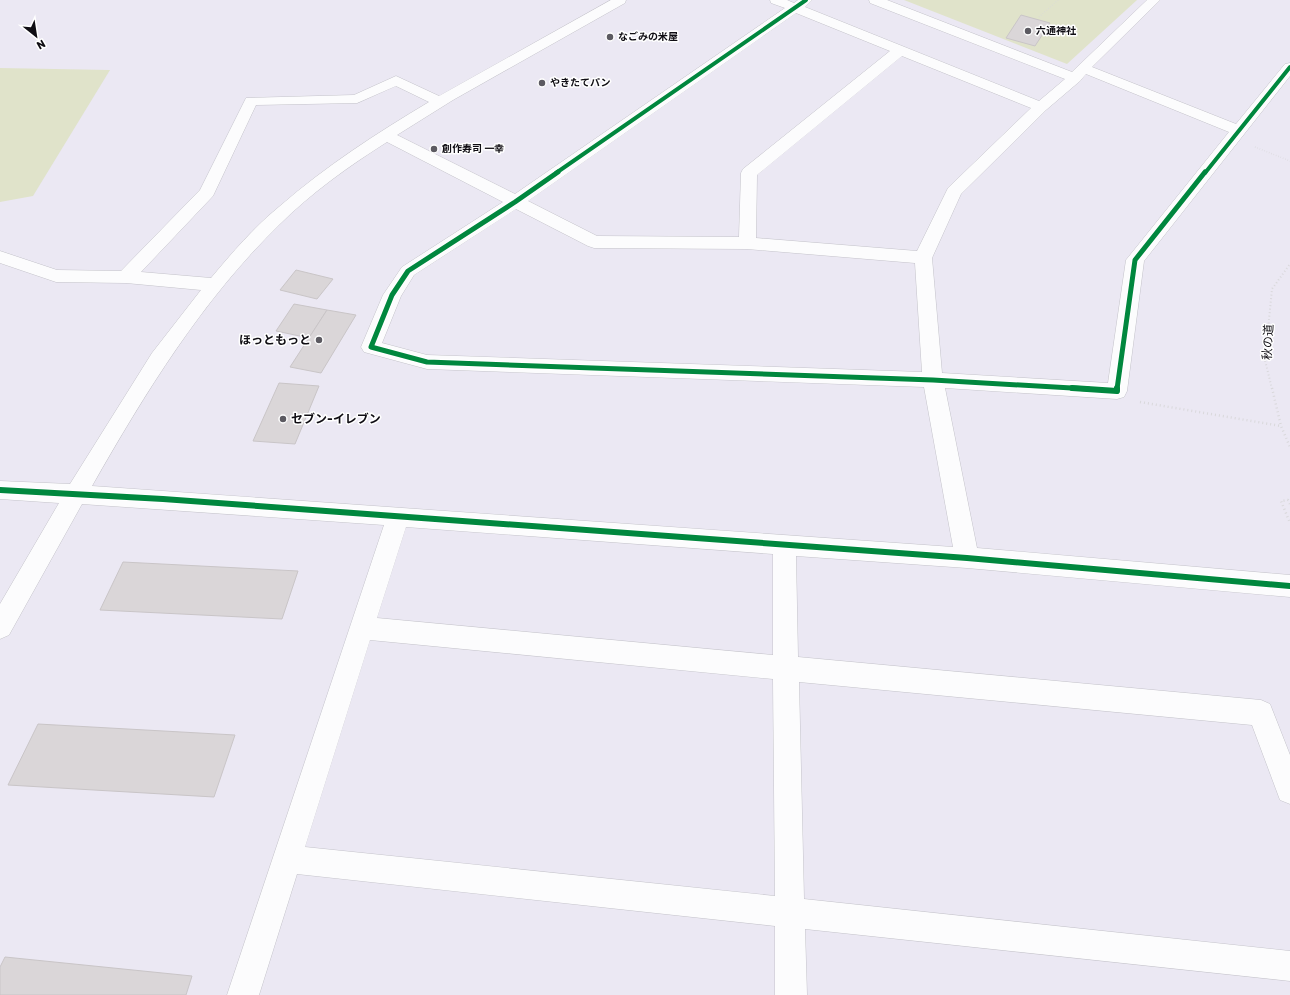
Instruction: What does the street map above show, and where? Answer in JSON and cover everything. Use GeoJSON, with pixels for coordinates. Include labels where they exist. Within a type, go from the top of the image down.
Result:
{"type":"FeatureCollection","features":[{"type":"Feature","properties":{"kind":"street"},"geometry":{"type":"LineString","coordinates":[[0,627],[75,494],[155,363],[215,285],[244,252],[286,210],[386,135],[440,102],[620,0]]}},
{"type":"Feature","properties":{"kind":"street"},"geometry":{"type":"LineString","coordinates":[[776,0],[800,4],[899,51],[1041,107]]}},
{"type":"Feature","properties":{"kind":"street"},"geometry":{"type":"LineString","coordinates":[[875,0],[1239,131]]}},
{"type":"Feature","properties":{"kind":"street"},"geometry":{"type":"LineString","coordinates":[[967,558],[933,380],[923,258],[954,192],[1154,0]]}},
{"type":"Feature","properties":{"kind":"street"},"geometry":{"type":"LineString","coordinates":[[800,4],[515,202],[408,272],[392,295],[371,347],[427,362],[933,380],[1117,391],[1135,260],[1290,67]]}},
{"type":"Feature","properties":{"kind":"street"},"geometry":{"type":"LineString","coordinates":[[747,243],[749,173],[899,51]]}},
{"type":"Feature","properties":{"kind":"street"},"geometry":{"type":"LineString","coordinates":[[126,277],[207,192],[251,101],[357,99],[396,80],[440,102]]}},
{"type":"Feature","properties":{"kind":"street"},"geometry":{"type":"LineString","coordinates":[[386,135],[594,242],[747,243],[923,258]]}},
{"type":"Feature","properties":{"kind":"street"},"geometry":{"type":"LineString","coordinates":[[0,257],[56,276],[126,277],[215,285]]}},
{"type":"Feature","properties":{"kind":"street"},"geometry":{"type":"LineString","coordinates":[[0,490],[398,516],[784,544],[1290,586]]}},
{"type":"Feature","properties":{"kind":"street"},"geometry":{"type":"LineString","coordinates":[[243,995],[398,516]]}},
{"type":"Feature","properties":{"kind":"street"},"geometry":{"type":"LineString","coordinates":[[784,544],[791,995]]}},
{"type":"Feature","properties":{"kind":"street"},"geometry":{"type":"LineString","coordinates":[[362,628],[1261,713],[1290,790]]}},
{"type":"Feature","properties":{"kind":"street"},"geometry":{"type":"LineString","coordinates":[[287,859],[1290,966]]}},
{"type":"Feature","properties":{"kind":"path"},"geometry":{"type":"LineString","coordinates":[[1039,17],[1058,0]]}},
{"type":"Feature","properties":{"kind":"path"},"geometry":{"type":"LineString","coordinates":[[1117,391],[1134,401],[1281,426]]}},
{"type":"Feature","properties":{"kind":"path"},"geometry":{"type":"LineString","coordinates":[[1290,504],[1288,500],[1281,501],[1290,523]]}},
{"type":"Feature","properties":{"kind":"green space"},"geometry":{"type":"Polygon","coordinates":[[[904,0],[1137,0],[1067,64],[904,0]]]}},
{"type":"Feature","properties":{"kind":"green space"},"geometry":{"type":"Polygon","coordinates":[[[0,68],[110,70],[33,196],[0,202],[0,68]]]}},
{"type":"Feature","properties":{"kind":"building","name":"六通神社"},"geometry":{"type":"Polygon","coordinates":[[[1021,15],[1050,23],[1035,46],[1006,38],[1021,15]]]}},
{"type":"Feature","properties":{"kind":"building"},"geometry":{"type":"Polygon","coordinates":[[[296,270],[333,279],[317,299],[280,290],[296,270]]]}},
{"type":"Feature","properties":{"kind":"building"},"geometry":{"type":"Polygon","coordinates":[[[294,304],[327,310],[309,338],[276,331],[294,304]]]}},
{"type":"Feature","properties":{"kind":"building"},"geometry":{"type":"Polygon","coordinates":[[[327,310],[356,315],[321,373],[290,367],[327,310]]]}},
{"type":"Feature","properties":{"kind":"building"},"geometry":{"type":"Polygon","coordinates":[[[279,383],[319,386],[295,444],[253,441],[279,383]]]}},
{"type":"Feature","properties":{"kind":"building"},"geometry":{"type":"Polygon","coordinates":[[[123,562],[298,571],[282,619],[100,610],[123,562]]]}},
{"type":"Feature","properties":{"kind":"building"},"geometry":{"type":"Polygon","coordinates":[[[38,724],[235,735],[214,797],[8,785],[38,724]]]}},
{"type":"Feature","properties":{"kind":"building"},"geometry":{"type":"Polygon","coordinates":[[[5,957],[192,976],[186,995],[0,995],[0,967],[5,957]]]}},
{"type":"Feature","properties":{"kind":"cycle path"},"geometry":{"type":"LineString","coordinates":[[806,0],[515,202],[408,271],[392,295],[371,347],[427,362],[933,380],[1117,391],[1135,260],[1290,67]]}},
{"type":"Feature","properties":{"kind":"cycle path"},"geometry":{"type":"LineString","coordinates":[[0,490],[163,499],[967,558],[1290,586]]}},
{"type":"Feature","properties":{"kind":"place","name":"六通神社"},"geometry":{"type":"Point","coordinates":[1028,31]}},
{"type":"Feature","properties":{"kind":"place","name":"なごみの米屋"},"geometry":{"type":"Point","coordinates":[610,37]}},
{"type":"Feature","properties":{"kind":"place","name":"やきたてパン"},"geometry":{"type":"Point","coordinates":[542,83]}},
{"type":"Feature","properties":{"kind":"place","name":"創作寿司 一幸"},"geometry":{"type":"Point","coordinates":[434,149]}},
{"type":"Feature","properties":{"kind":"place","name":"ほっともっと"},"geometry":{"type":"Point","coordinates":[319,340]}},
{"type":"Feature","properties":{"kind":"place","name":"セブン-イレブン"},"geometry":{"type":"Point","coordinates":[283,419]}}]}
